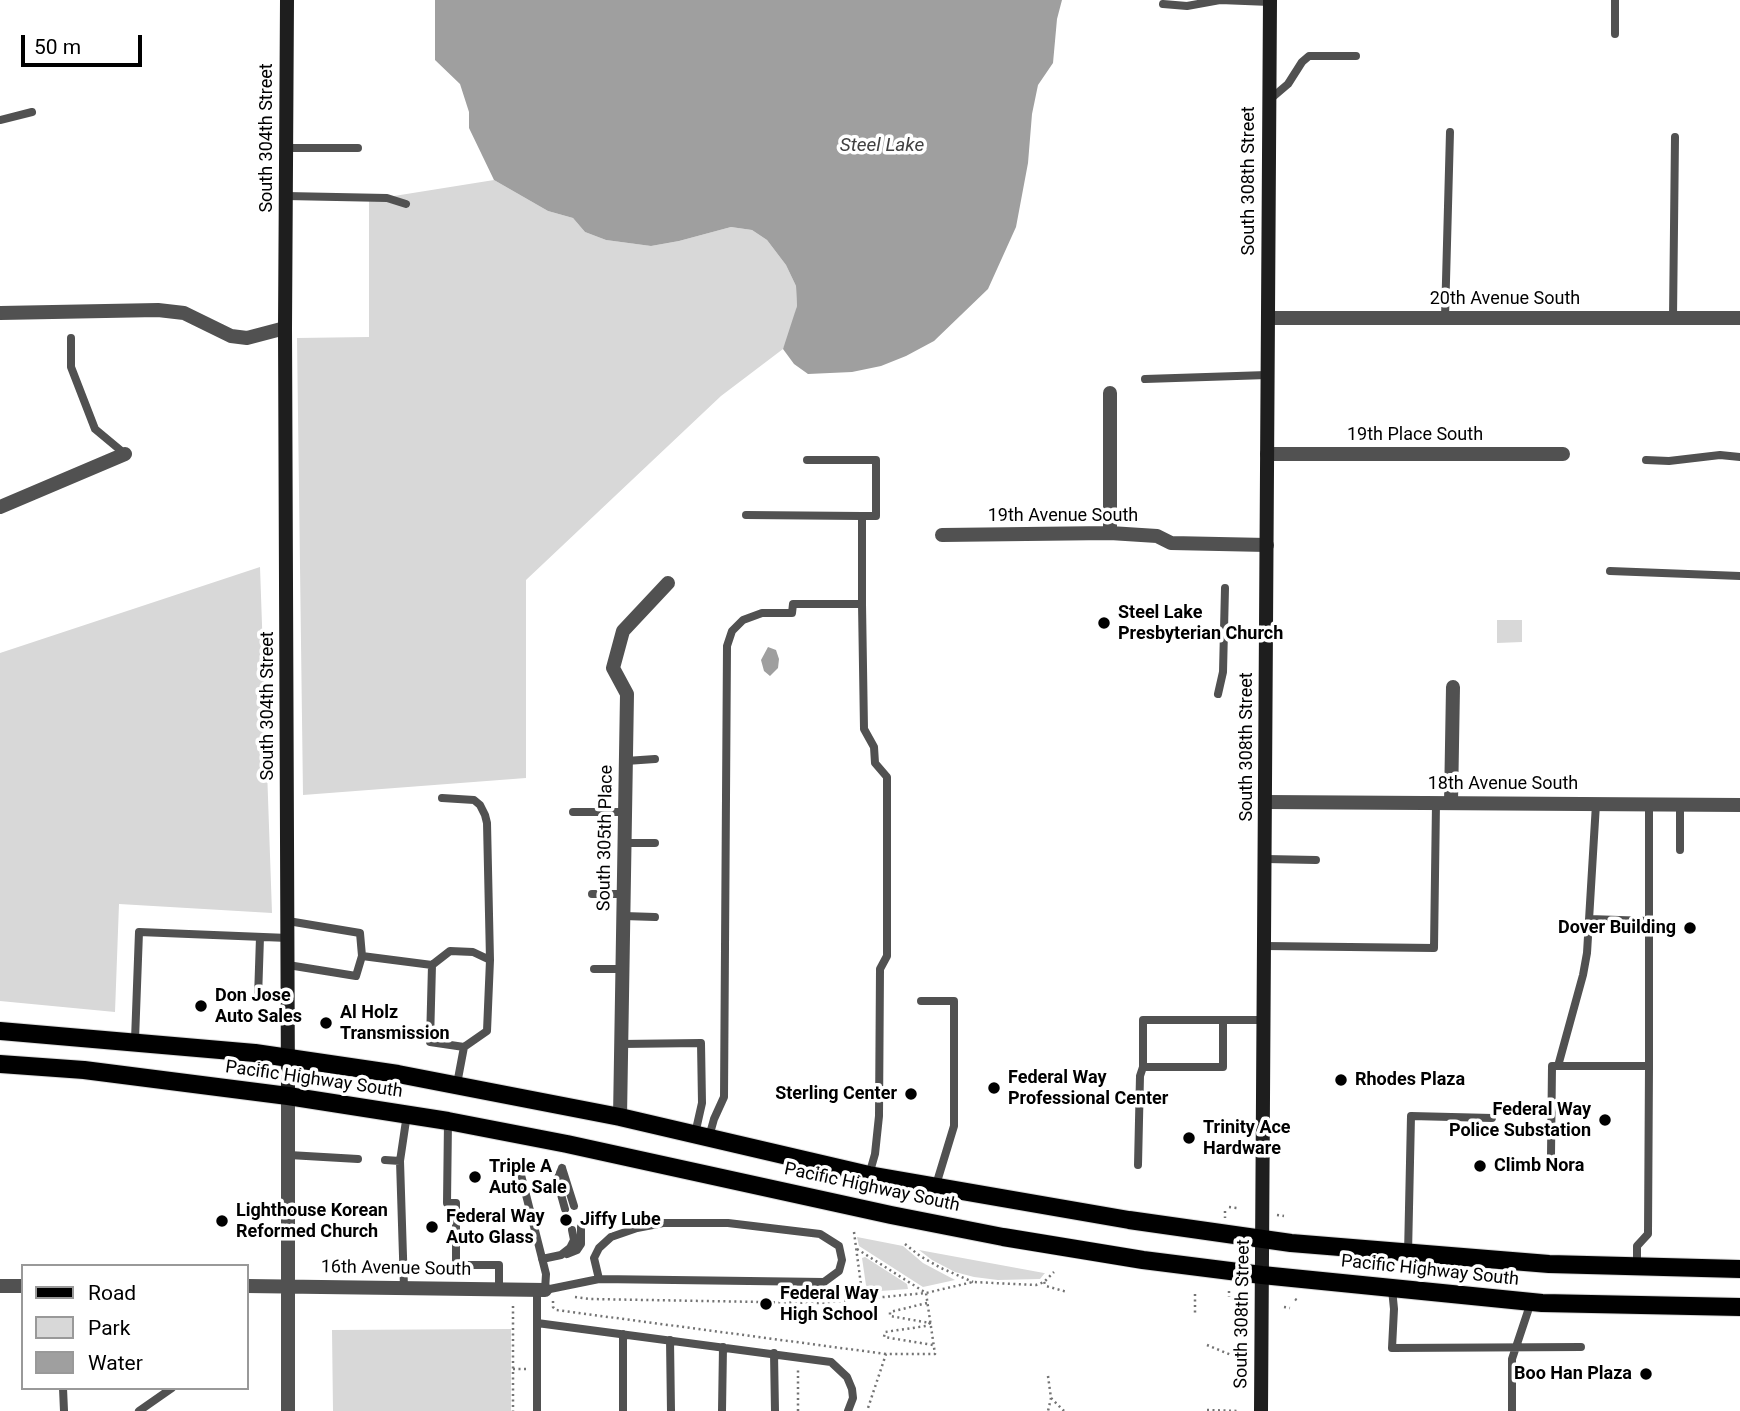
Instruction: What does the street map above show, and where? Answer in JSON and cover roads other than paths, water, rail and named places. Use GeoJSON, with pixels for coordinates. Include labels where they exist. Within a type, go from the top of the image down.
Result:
{"type":"FeatureCollection","features":[{"type":"Feature","properties":{"kind":"main road","name":"Pacific Highway South"},"geometry":{"type":"LineString","coordinates":[[0,1031],[135,1041],[288,1058],[457,1084],[620,1117],[869,1174],[1129,1220],[1262,1239],[1409,1254],[1637,1267],[1740,1269]]}},
{"type":"Feature","properties":{"kind":"main road","name":"Pacific Highway South"},"geometry":{"type":"LineString","coordinates":[[0,1064],[84,1070],[288,1096],[448,1121],[1003,1237],[1143,1260],[1262,1275],[1531,1302],[1608,1306],[1740,1307]]}},
{"type":"Feature","properties":{"kind":"street","name":"South 304th Street"},"geometry":{"type":"LineString","coordinates":[[287,0],[285,328],[288,1411]]}},
{"type":"Feature","properties":{"kind":"street","name":"South 308th Street"},"geometry":{"type":"LineString","coordinates":[[1261,1411],[1270,1]]}},
{"type":"Feature","properties":{"kind":"street"},"geometry":{"type":"LineString","coordinates":[[0,313],[158,310],[184,313],[231,336],[247,338],[285,328]]}},
{"type":"Feature","properties":{"kind":"street","name":"20th Avenue South"},"geometry":{"type":"LineString","coordinates":[[1270,317],[1740,318]]}},
{"type":"Feature","properties":{"kind":"street"},"geometry":{"type":"LineString","coordinates":[[1110,393],[1110,533]]}},
{"type":"Feature","properties":{"kind":"street"},"geometry":{"type":"LineString","coordinates":[[0,507],[125,454]]}},
{"type":"Feature","properties":{"kind":"street","name":"19th Place South"},"geometry":{"type":"LineString","coordinates":[[1267,454],[1563,454]]}},
{"type":"Feature","properties":{"kind":"street","name":"19th Avenue South"},"geometry":{"type":"LineString","coordinates":[[942,536],[1110,533],[1157,536],[1171,543],[1267,545]]}},
{"type":"Feature","properties":{"kind":"street","name":"South 305th Place"},"geometry":{"type":"LineString","coordinates":[[620,1117],[627,694],[613,668],[623,631],[668,583]]}},
{"type":"Feature","properties":{"kind":"street"},"geometry":{"type":"LineString","coordinates":[[1444,803],[1453,687]]}},
{"type":"Feature","properties":{"kind":"street","name":"18th Avenue South"},"geometry":{"type":"LineString","coordinates":[[1266,802],[1740,805]]}},
{"type":"Feature","properties":{"kind":"street"},"geometry":{"type":"LineString","coordinates":[[0,1286],[21,1286]]}},
{"type":"Feature","properties":{"kind":"street","name":"16th Avenue South"},"geometry":{"type":"LineString","coordinates":[[248,1286],[547,1292]]}},
{"type":"Feature","properties":{"kind":"lane"},"geometry":{"type":"LineString","coordinates":[[1615,0],[1615,34]]}},
{"type":"Feature","properties":{"kind":"lane"},"geometry":{"type":"LineString","coordinates":[[1163,4],[1187,6],[1220,1],[1270,1]]}},
{"type":"Feature","properties":{"kind":"lane"},"geometry":{"type":"LineString","coordinates":[[1268,101],[1288,84],[1302,62],[1309,57],[1356,56]]}},
{"type":"Feature","properties":{"kind":"lane"},"geometry":{"type":"LineString","coordinates":[[0,120],[33,111]]}},
{"type":"Feature","properties":{"kind":"lane"},"geometry":{"type":"LineString","coordinates":[[1446,318],[1450,132]]}},
{"type":"Feature","properties":{"kind":"lane"},"geometry":{"type":"LineString","coordinates":[[1673,318],[1675,136]]}},
{"type":"Feature","properties":{"kind":"lane"},"geometry":{"type":"LineString","coordinates":[[286,148],[358,148]]}},
{"type":"Feature","properties":{"kind":"lane"},"geometry":{"type":"LineString","coordinates":[[286,196],[387,198],[406,204]]}},
{"type":"Feature","properties":{"kind":"lane"},"geometry":{"type":"LineString","coordinates":[[71,338],[71,366],[95,429],[125,454]]}},
{"type":"Feature","properties":{"kind":"lane"},"geometry":{"type":"LineString","coordinates":[[1145,379],[1267,375]]}},
{"type":"Feature","properties":{"kind":"lane"},"geometry":{"type":"LineString","coordinates":[[1646,460],[1669,461],[1720,455],[1740,457]]}},
{"type":"Feature","properties":{"kind":"lane"},"geometry":{"type":"LineString","coordinates":[[746,515],[876,516],[876,460],[807,460]]}},
{"type":"Feature","properties":{"kind":"lane"},"geometry":{"type":"LineString","coordinates":[[862,516],[864,729],[874,747],[875,764],[887,777],[887,956],[880,969],[879,1116],[876,1154],[869,1174]]}},
{"type":"Feature","properties":{"kind":"lane"},"geometry":{"type":"LineString","coordinates":[[1610,571],[1740,576]]}},
{"type":"Feature","properties":{"kind":"lane"},"geometry":{"type":"LineString","coordinates":[[1218,694],[1223,672],[1225,589]]}},
{"type":"Feature","properties":{"kind":"lane"},"geometry":{"type":"LineString","coordinates":[[702,1136],[724,1097],[727,646],[732,631],[743,620],[762,613],[792,613],[793,604],[862,604]]}},
{"type":"Feature","properties":{"kind":"lane"},"geometry":{"type":"LineString","coordinates":[[626,761],[655,759]]}},
{"type":"Feature","properties":{"kind":"lane"},"geometry":{"type":"LineString","coordinates":[[432,965],[430,1042],[464,1046],[487,1031],[490,960],[487,823],[480,806],[474,800],[442,798]]}},
{"type":"Feature","properties":{"kind":"lane"},"geometry":{"type":"LineString","coordinates":[[1265,946],[1434,948],[1444,803]]}},
{"type":"Feature","properties":{"kind":"lane"},"geometry":{"type":"LineString","coordinates":[[1558,1066],[1583,975],[1596,804]]}},
{"type":"Feature","properties":{"kind":"lane"},"geometry":{"type":"LineString","coordinates":[[1637,1267],[1637,1245],[1648,1234],[1649,804]]}},
{"type":"Feature","properties":{"kind":"lane"},"geometry":{"type":"LineString","coordinates":[[1680,804],[1680,850]]}},
{"type":"Feature","properties":{"kind":"lane"},"geometry":{"type":"LineString","coordinates":[[573,811],[625,811]]}},
{"type":"Feature","properties":{"kind":"lane"},"geometry":{"type":"LineString","coordinates":[[625,843],[655,843]]}},
{"type":"Feature","properties":{"kind":"lane"},"geometry":{"type":"LineString","coordinates":[[1266,859],[1316,860]]}},
{"type":"Feature","properties":{"kind":"lane"},"geometry":{"type":"LineString","coordinates":[[593,894],[624,894]]}},
{"type":"Feature","properties":{"kind":"lane"},"geometry":{"type":"LineString","coordinates":[[624,916],[655,916]]}},
{"type":"Feature","properties":{"kind":"lane"},"geometry":{"type":"LineString","coordinates":[[1589,919],[1649,921]]}},
{"type":"Feature","properties":{"kind":"lane"},"geometry":{"type":"LineString","coordinates":[[288,921],[360,933],[362,956],[356,976],[288,965]]}},
{"type":"Feature","properties":{"kind":"lane"},"geometry":{"type":"LineString","coordinates":[[135,1041],[139,932],[288,938]]}},
{"type":"Feature","properties":{"kind":"lane"},"geometry":{"type":"LineString","coordinates":[[260,937],[258,998],[288,999]]}},
{"type":"Feature","properties":{"kind":"lane"},"geometry":{"type":"LineString","coordinates":[[362,956],[432,965],[450,951],[473,952],[490,960]]}},
{"type":"Feature","properties":{"kind":"lane"},"geometry":{"type":"LineString","coordinates":[[594,969],[623,969]]}},
{"type":"Feature","properties":{"kind":"lane"},"geometry":{"type":"LineString","coordinates":[[921,1001],[954,1001],[954,1126],[936,1185]]}},
{"type":"Feature","properties":{"kind":"lane"},"geometry":{"type":"LineString","coordinates":[[1138,1165],[1143,1020],[1265,1020]]}},
{"type":"Feature","properties":{"kind":"lane"},"geometry":{"type":"LineString","coordinates":[[1143,1067],[1223,1067],[1223,1020]]}},
{"type":"Feature","properties":{"kind":"lane"},"geometry":{"type":"LineString","coordinates":[[621,1044],[701,1042],[702,1136]]}},
{"type":"Feature","properties":{"kind":"lane"},"geometry":{"type":"LineString","coordinates":[[457,1084],[464,1046]]}},
{"type":"Feature","properties":{"kind":"lane"},"geometry":{"type":"LineString","coordinates":[[1551,1155],[1552,1066],[1649,1066]]}},
{"type":"Feature","properties":{"kind":"lane"},"geometry":{"type":"LineString","coordinates":[[404,1288],[400,1161],[407,1114]]}},
{"type":"Feature","properties":{"kind":"lane"},"geometry":{"type":"LineString","coordinates":[[1409,1254],[1411,1116],[1492,1118]]}},
{"type":"Feature","properties":{"kind":"lane"},"geometry":{"type":"LineString","coordinates":[[448,1121],[447,1203],[456,1203],[456,1265],[499,1265],[499,1290]]}},
{"type":"Feature","properties":{"kind":"lane"},"geometry":{"type":"LineString","coordinates":[[289,1155],[358,1159]]}},
{"type":"Feature","properties":{"kind":"lane"},"geometry":{"type":"LineString","coordinates":[[385,1160],[400,1161]]}},
{"type":"Feature","properties":{"kind":"lane"},"geometry":{"type":"LineString","coordinates":[[565,1209],[557,1180],[562,1168],[574,1206]]}},
{"type":"Feature","properties":{"kind":"lane"},"geometry":{"type":"LineString","coordinates":[[520,1171],[542,1259],[547,1292],[537,1323],[537,1411]]}},
{"type":"Feature","properties":{"kind":"lane"},"geometry":{"type":"LineString","coordinates":[[547,1292],[599,1279],[824,1282],[839,1271],[842,1260],[839,1246],[820,1234],[728,1223],[663,1223],[611,1237],[599,1248],[594,1258],[599,1279]]}},
{"type":"Feature","properties":{"kind":"lane"},"geometry":{"type":"LineString","coordinates":[[542,1259],[561,1255],[572,1244],[577,1229]]}},
{"type":"Feature","properties":{"kind":"lane"},"geometry":{"type":"LineString","coordinates":[[1392,1289],[1392,1348],[1581,1346]]}},
{"type":"Feature","properties":{"kind":"lane"},"geometry":{"type":"LineString","coordinates":[[1512,1411],[1512,1359],[1531,1302]]}},
{"type":"Feature","properties":{"kind":"lane"},"geometry":{"type":"LineString","coordinates":[[537,1323],[831,1362],[847,1377],[852,1389],[853,1398],[848,1411]]}},
{"type":"Feature","properties":{"kind":"lane"},"geometry":{"type":"LineString","coordinates":[[623,1334],[624,1411]]}},
{"type":"Feature","properties":{"kind":"lane"},"geometry":{"type":"LineString","coordinates":[[670,1340],[671,1411]]}},
{"type":"Feature","properties":{"kind":"lane"},"geometry":{"type":"LineString","coordinates":[[722,1411],[723,1347]]}},
{"type":"Feature","properties":{"kind":"lane"},"geometry":{"type":"LineString","coordinates":[[775,1353],[775,1411]]}},
{"type":"Feature","properties":{"kind":"lane"},"geometry":{"type":"LineString","coordinates":[[63,1390],[64,1411]]}},
{"type":"Feature","properties":{"kind":"lane"},"geometry":{"type":"LineString","coordinates":[[139,1411],[169,1390]]}},
{"type":"Feature","properties":{"kind":"water","name":"Steel Lake"},"geometry":{"type":"Polygon","coordinates":[[[435,0],[1062,0],[1057,19],[1053,63],[1038,85],[1032,114],[1028,163],[1016,227],[988,289],[934,341],[906,356],[881,366],[852,372],[808,374],[794,364],[783,349],[797,306],[796,286],[786,265],[767,240],[752,230],[731,227],[651,246],[606,240],[585,232],[573,218],[548,211],[494,180],[469,128],[469,112],[460,84],[435,60],[435,0]]]}},
{"type":"Feature","properties":{"kind":"water"},"geometry":{"type":"Polygon","coordinates":[[[768,647],[776,650],[779,659],[778,668],[770,676],[764,671],[761,660],[768,647]]]}},
{"type":"Feature","properties":{"kind":"place","name":"Steel Lake Presbyterian Church"},"geometry":{"type":"Point","coordinates":[1104,623]}},
{"type":"Feature","properties":{"kind":"place","name":"Dover Building"},"geometry":{"type":"Point","coordinates":[1690,928]}},
{"type":"Feature","properties":{"kind":"place","name":"Don Jose Auto Sales"},"geometry":{"type":"Point","coordinates":[201,1006]}},
{"type":"Feature","properties":{"kind":"place","name":"Al Holz Transmission"},"geometry":{"type":"Point","coordinates":[326,1023]}},
{"type":"Feature","properties":{"kind":"place","name":"Rhodes Plaza"},"geometry":{"type":"Point","coordinates":[1341,1080]}},
{"type":"Feature","properties":{"kind":"place","name":"Federal Way Professional Center"},"geometry":{"type":"Point","coordinates":[994,1088]}},
{"type":"Feature","properties":{"kind":"place","name":"Sterling Center"},"geometry":{"type":"Point","coordinates":[911,1094]}},
{"type":"Feature","properties":{"kind":"place","name":"Federal Way Police Substation"},"geometry":{"type":"Point","coordinates":[1605,1120]}},
{"type":"Feature","properties":{"kind":"place","name":"Trinity Ace Hardware"},"geometry":{"type":"Point","coordinates":[1189,1138]}},
{"type":"Feature","properties":{"kind":"place","name":"Climb Nora"},"geometry":{"type":"Point","coordinates":[1480,1166]}},
{"type":"Feature","properties":{"kind":"place","name":"Triple A Auto Sale"},"geometry":{"type":"Point","coordinates":[475,1177]}},
{"type":"Feature","properties":{"kind":"place","name":"Jiffy Lube"},"geometry":{"type":"Point","coordinates":[566,1220]}},
{"type":"Feature","properties":{"kind":"place","name":"Lighthouse Korean Reformed Church"},"geometry":{"type":"Point","coordinates":[222,1221]}},
{"type":"Feature","properties":{"kind":"place","name":"Federal Way Auto Glass"},"geometry":{"type":"Point","coordinates":[432,1227]}},
{"type":"Feature","properties":{"kind":"place","name":"Federal Way High School"},"geometry":{"type":"Point","coordinates":[766,1304]}},
{"type":"Feature","properties":{"kind":"place","name":"Boo Han Plaza"},"geometry":{"type":"Point","coordinates":[1646,1374]}}]}
